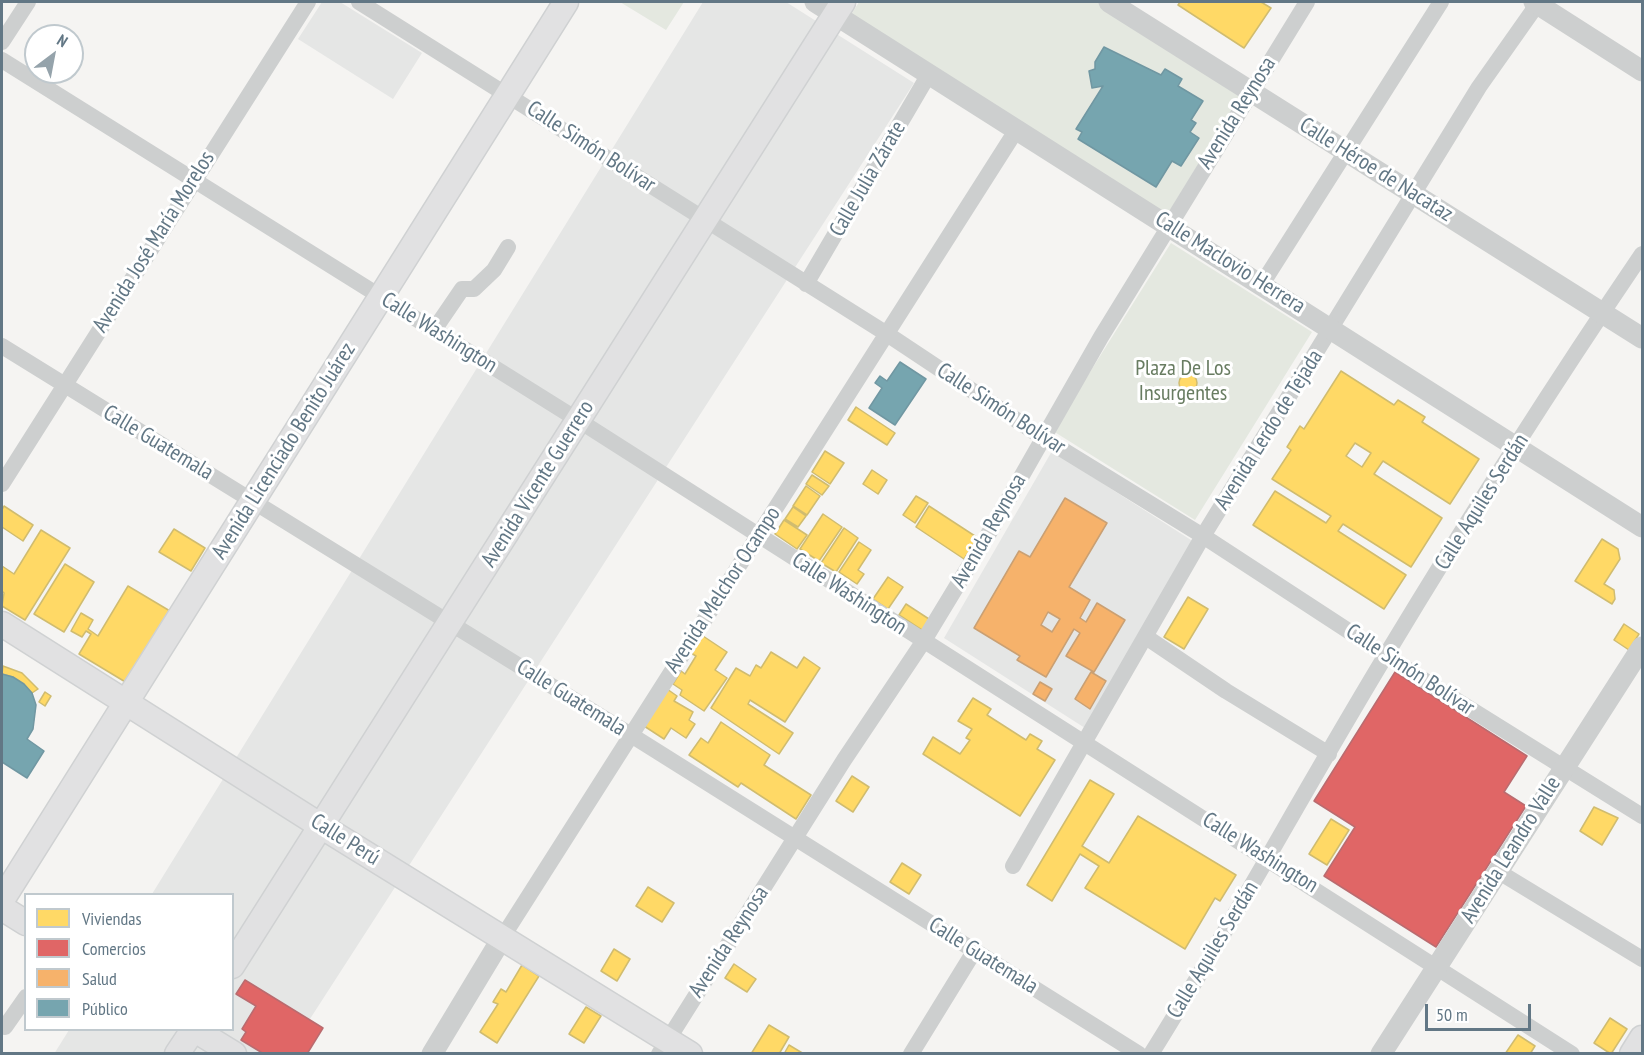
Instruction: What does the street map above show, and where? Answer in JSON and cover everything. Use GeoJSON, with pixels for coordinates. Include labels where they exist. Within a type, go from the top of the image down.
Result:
{"type":"FeatureCollection","features":[{"type":"Feature","properties":{"kind":"main road","name":"Avenida Licenciado Benito Juárez"},"geometry":{"type":"LineString","coordinates":[[2,900],[566,2]]}},
{"type":"Feature","properties":{"kind":"main road","name":"Avenida Vicente Guerrero"},"geometry":{"type":"LineString","coordinates":[[234,963],[704,221],[831,6]]}},
{"type":"Feature","properties":{"kind":"main road","name":"Calle Perú"},"geometry":{"type":"LineString","coordinates":[[2,624],[502,938],[663,1046],[690,1053]]}},
{"type":"Feature","properties":{"kind":"main road"},"geometry":{"type":"LineString","coordinates":[[2,908],[24,922]]}},
{"type":"Feature","properties":{"kind":"main road"},"geometry":{"type":"LineString","coordinates":[[177,1053],[193,1031]]}},
{"type":"Feature","properties":{"kind":"main road"},"geometry":{"type":"LineString","coordinates":[[197,1031],[234,1053]]}},
{"type":"Feature","properties":{"kind":"main road"},"geometry":{"type":"LineString","coordinates":[[1632,1053],[1642,1038]]}},
{"type":"Feature","properties":{"kind":"street"},"geometry":{"type":"LineString","coordinates":[[2,42],[28,2]]}},
{"type":"Feature","properties":{"kind":"street","name":"Avenida José María Morelos"},"geometry":{"type":"LineString","coordinates":[[2,484],[308,2]]}},
{"type":"Feature","properties":{"kind":"street","name":"Calle Simón Bolívar"},"geometry":{"type":"LineString","coordinates":[[359,2],[508,93],[704,221],[886,334],[1042,437],[1203,536],[1386,655],[1642,816]]}},
{"type":"Feature","properties":{"kind":"street","name":"Calle Héroe de Nacataz"},"geometry":{"type":"LineString","coordinates":[[1109,2],[1642,338]]}},
{"type":"Feature","properties":{"kind":"street","name":"Avenida Reynosa"},"geometry":{"type":"LineString","coordinates":[[663,1046],[923,642],[1168,225],[1307,2]]}},
{"type":"Feature","properties":{"kind":"street"},"geometry":{"type":"LineString","coordinates":[[1262,284],[1441,2]]}},
{"type":"Feature","properties":{"kind":"street"},"geometry":{"type":"LineString","coordinates":[[1537,2],[1642,71]]}},
{"type":"Feature","properties":{"kind":"street","name":"Avenida Lerdo de Tejada"},"geometry":{"type":"LineString","coordinates":[[1013,866],[1203,536],[1479,87],[1537,2]]}},
{"type":"Feature","properties":{"kind":"street","name":"Calle Maclovio Herrera"},"geometry":{"type":"LineString","coordinates":[[831,6],[929,74],[1517,445],[1642,527]]}},
{"type":"Feature","properties":{"kind":"street","name":"Calle Washington"},"geometry":{"type":"LineString","coordinates":[[2,60],[578,420],[923,642],[1268,858],[1572,1053]]}},
{"type":"Feature","properties":{"kind":"street","name":"Calle Julia Zárate"},"geometry":{"type":"LineString","coordinates":[[806,284],[929,74]]}},
{"type":"Feature","properties":{"kind":"street","name":"Avenida Melchor Ocampo"},"geometry":{"type":"LineString","coordinates":[[432,1053],[502,938],[1017,129]]}},
{"type":"Feature","properties":{"kind":"street"},"geometry":{"type":"LineString","coordinates":[[434,330],[462,289],[474,289],[494,270],[508,248]]}},
{"type":"Feature","properties":{"kind":"street","name":"Calle Aquiles Serdán"},"geometry":{"type":"LineString","coordinates":[[1151,1053],[1200,976],[1386,655],[1517,445],[1642,254]]}},
{"type":"Feature","properties":{"kind":"street","name":"Calle Guatemala"},"geometry":{"type":"LineString","coordinates":[[2,346],[450,622],[795,840],[1139,1053]]}},
{"type":"Feature","properties":{"kind":"street"},"geometry":{"type":"LineString","coordinates":[[1146,637],[1226,691],[1329,754]]}},
{"type":"Feature","properties":{"kind":"street","name":"Avenida Leandro Valle"},"geometry":{"type":"LineString","coordinates":[[1381,1053],[1499,872],[1563,767],[1639,661]]}},
{"type":"Feature","properties":{"kind":"street"},"geometry":{"type":"LineString","coordinates":[[1499,872],[1642,959]]}},
{"type":"Feature","properties":{"kind":"street"},"geometry":{"type":"LineString","coordinates":[[911,1053],[975,950]]}},
{"type":"Feature","properties":{"kind":"street"},"geometry":{"type":"LineString","coordinates":[[2,1024],[5,1027],[24,1000]]}},
{"type":"Feature","properties":{"kind":"shaded area"},"geometry":{"type":"Polygon","coordinates":[[[322,2],[340,2],[422,53],[393,99],[298,39],[322,2]]]}},
{"type":"Feature","properties":{"kind":"shaded area"},"geometry":{"type":"Polygon","coordinates":[[[703,2],[786,2],[914,83],[288,1053],[54,1054],[68,1031],[234,1031],[234,893],[153,893],[703,2]]]}},
{"type":"Feature","properties":{"kind":"shaded area"},"geometry":{"type":"Polygon","coordinates":[[[1052,451],[1191,540],[1193,545],[1085,728],[944,638],[1052,451]]]}},
{"type":"Feature","properties":{"kind":"green space"},"geometry":{"type":"Polygon","coordinates":[[[620,2],[684,2],[666,30],[620,2]]]}},
{"type":"Feature","properties":{"kind":"green space"},"geometry":{"type":"Polygon","coordinates":[[[859,2],[1098,2],[1243,92],[1167,215],[849,18],[859,2]]]}},
{"type":"Feature","properties":{"kind":"green space","name":"Plaza De Los Insurgentes"},"geometry":{"type":"Polygon","coordinates":[[[1171,243],[1312,332],[1195,520],[1053,431],[1171,243]]]}},
{"type":"Feature","properties":{"kind":"building: Viviendas"},"geometry":{"type":"Polygon","coordinates":[[[1180,2],[1261,2],[1271,8],[1244,48],[1178,5],[1180,2]]]}},
{"type":"Feature","properties":{"kind":"building: Viviendas"},"geometry":{"type":"Polygon","coordinates":[[[1341,371],[1394,405],[1398,400],[1425,417],[1422,422],[1479,459],[1450,504],[1383,461],[1374,474],[1442,518],[1411,567],[1343,524],[1338,531],[1406,575],[1384,609],[1253,525],[1275,491],[1326,523],[1331,516],[1272,479],[1291,450],[1287,447],[1300,426],[1304,429],[1341,371]],[[1355,443],[1346,456],[1362,467],[1371,453],[1355,443]]]}},
{"type":"Feature","properties":{"kind":"building: Viviendas"},"geometry":{"type":"Polygon","coordinates":[[[1188,374],[1194,377],[1197,383],[1194,389],[1188,392],[1182,389],[1179,383],[1182,377],[1188,374]]]}},
{"type":"Feature","properties":{"kind":"building: Viviendas"},"geometry":{"type":"Polygon","coordinates":[[[856,407],[895,433],[887,445],[848,420],[856,407]]]}},
{"type":"Feature","properties":{"kind":"building: Viviendas"},"geometry":{"type":"Polygon","coordinates":[[[825,451],[844,463],[830,484],[812,472],[825,451]]]}},
{"type":"Feature","properties":{"kind":"building: Viviendas"},"geometry":{"type":"Polygon","coordinates":[[[872,470],[887,480],[878,494],[863,484],[872,470]]]}},
{"type":"Feature","properties":{"kind":"building: Viviendas"},"geometry":{"type":"Polygon","coordinates":[[[812,475],[829,486],[822,495],[806,484],[812,475]]]}},
{"type":"Feature","properties":{"kind":"building: Viviendas"},"geometry":{"type":"Polygon","coordinates":[[[806,486],[820,496],[807,515],[793,506],[806,486]]]}},
{"type":"Feature","properties":{"kind":"building: Viviendas"},"geometry":{"type":"Polygon","coordinates":[[[916,496],[928,503],[915,523],[903,515],[916,496]]]}},
{"type":"Feature","properties":{"kind":"building: Viviendas"},"geometry":{"type":"Polygon","coordinates":[[[4,506],[33,525],[23,541],[2,527],[4,506]]]}},
{"type":"Feature","properties":{"kind":"building: Viviendas"},"geometry":{"type":"Polygon","coordinates":[[[929,506],[978,538],[964,559],[916,527],[929,506]]]}},
{"type":"Feature","properties":{"kind":"building: Viviendas"},"geometry":{"type":"Polygon","coordinates":[[[793,507],[806,516],[798,527],[785,519],[793,507]]]}},
{"type":"Feature","properties":{"kind":"building: Viviendas"},"geometry":{"type":"Polygon","coordinates":[[[823,514],[842,527],[819,561],[800,549],[823,514]]]}},
{"type":"Feature","properties":{"kind":"building: Viviendas"},"geometry":{"type":"Polygon","coordinates":[[[784,520],[807,535],[797,549],[775,534],[784,520]]]}},
{"type":"Feature","properties":{"kind":"building: Viviendas"},"geometry":{"type":"Polygon","coordinates":[[[844,528],[858,538],[836,572],[821,563],[844,528]]]}},
{"type":"Feature","properties":{"kind":"building: Viviendas"},"geometry":{"type":"Polygon","coordinates":[[[174,529],[205,548],[191,571],[159,552],[174,529]]]}},
{"type":"Feature","properties":{"kind":"building: Viviendas"},"geometry":{"type":"Polygon","coordinates":[[[41,530],[70,548],[25,620],[2,606],[4,593],[2,591],[2,566],[14,574],[41,530]]]}},
{"type":"Feature","properties":{"kind":"building: Viviendas"},"geometry":{"type":"Polygon","coordinates":[[[1602,539],[1618,549],[1620,559],[1604,584],[1614,590],[1615,599],[1612,604],[1575,581],[1602,539]]]}},
{"type":"Feature","properties":{"kind":"building: Viviendas"},"geometry":{"type":"Polygon","coordinates":[[[859,542],[871,550],[858,570],[864,574],[857,584],[839,572],[859,542]]]}},
{"type":"Feature","properties":{"kind":"building: Viviendas"},"geometry":{"type":"Polygon","coordinates":[[[65,564],[94,582],[64,632],[34,614],[65,564]]]}},
{"type":"Feature","properties":{"kind":"building: Viviendas"},"geometry":{"type":"Polygon","coordinates":[[[888,577],[903,587],[888,609],[873,599],[888,577]]]}},
{"type":"Feature","properties":{"kind":"building: Viviendas"},"geometry":{"type":"Polygon","coordinates":[[[128,586],[175,614],[132,686],[79,654],[91,634],[86,631],[82,637],[71,631],[81,613],[93,620],[88,629],[98,636],[128,586]]]}},
{"type":"Feature","properties":{"kind":"building: Viviendas"},"geometry":{"type":"Polygon","coordinates":[[[1188,597],[1208,609],[1184,649],[1164,637],[1188,597]]]}},
{"type":"Feature","properties":{"kind":"building: Viviendas"},"geometry":{"type":"Polygon","coordinates":[[[906,604],[932,621],[925,632],[899,615],[906,604]]]}},
{"type":"Feature","properties":{"kind":"building: Viviendas"},"geometry":{"type":"Polygon","coordinates":[[[1624,624],[1639,634],[1629,650],[1614,640],[1624,624]]]}},
{"type":"Feature","properties":{"kind":"building: Viviendas"},"geometry":{"type":"Polygon","coordinates":[[[700,634],[727,652],[715,670],[727,678],[704,711],[680,695],[682,690],[673,684],[681,671],[685,674],[696,656],[689,652],[700,634]]]}},
{"type":"Feature","properties":{"kind":"building: Viviendas"},"geometry":{"type":"Polygon","coordinates":[[[771,652],[797,668],[804,657],[820,668],[785,722],[750,700],[748,704],[793,733],[779,754],[711,708],[736,668],[750,676],[756,665],[761,668],[771,652]]]}},
{"type":"Feature","properties":{"kind":"building: Viviendas"},"geometry":{"type":"Polygon","coordinates":[[[3,666],[22,673],[38,689],[32,693],[13,677],[2,674],[3,666]]]}},
{"type":"Feature","properties":{"kind":"building: Viviendas"},"geometry":{"type":"Polygon","coordinates":[[[667,689],[677,696],[674,701],[693,712],[689,720],[695,724],[686,738],[671,728],[664,739],[644,726],[667,689]]]}},
{"type":"Feature","properties":{"kind":"building: Viviendas"},"geometry":{"type":"Polygon","coordinates":[[[45,692],[51,696],[45,706],[39,702],[45,692]]]}},
{"type":"Feature","properties":{"kind":"building: Viviendas"},"geometry":{"type":"Polygon","coordinates":[[[973,698],[991,709],[987,715],[1026,740],[1030,734],[1042,741],[1037,749],[1055,760],[1020,816],[923,754],[933,737],[960,754],[970,740],[966,738],[972,729],[958,721],[973,698]]]}},
{"type":"Feature","properties":{"kind":"building: Viviendas"},"geometry":{"type":"Polygon","coordinates":[[[721,722],[770,755],[764,765],[811,795],[796,819],[741,783],[738,787],[689,755],[701,738],[708,743],[721,722]]]}},
{"type":"Feature","properties":{"kind":"building: Viviendas"},"geometry":{"type":"Polygon","coordinates":[[[852,776],[869,787],[853,812],[836,801],[852,776]]]}},
{"type":"Feature","properties":{"kind":"building: Viviendas"},"geometry":{"type":"Polygon","coordinates":[[[1090,780],[1114,794],[1082,846],[1109,863],[1138,816],[1236,875],[1220,901],[1215,898],[1185,949],[1085,888],[1099,866],[1080,854],[1052,901],[1027,885],[1090,780]]]}},
{"type":"Feature","properties":{"kind":"building: Viviendas"},"geometry":{"type":"Polygon","coordinates":[[[1594,807],[1618,818],[1602,845],[1580,831],[1594,807]]]}},
{"type":"Feature","properties":{"kind":"building: Viviendas"},"geometry":{"type":"Polygon","coordinates":[[[1331,819],[1349,830],[1327,865],[1309,854],[1331,819]]]}},
{"type":"Feature","properties":{"kind":"building: Viviendas"},"geometry":{"type":"Polygon","coordinates":[[[902,863],[921,875],[909,894],[890,882],[902,863]]]}},
{"type":"Feature","properties":{"kind":"building: Viviendas"},"geometry":{"type":"Polygon","coordinates":[[[648,887],[674,903],[662,922],[636,906],[648,887]]]}},
{"type":"Feature","properties":{"kind":"building: Viviendas"},"geometry":{"type":"Polygon","coordinates":[[[614,949],[630,959],[617,981],[601,971],[614,949]]]}},
{"type":"Feature","properties":{"kind":"building: Viviendas"},"geometry":{"type":"Polygon","coordinates":[[[734,964],[756,979],[747,992],[725,978],[734,964]]]}},
{"type":"Feature","properties":{"kind":"building: Viviendas"},"geometry":{"type":"Polygon","coordinates":[[[522,965],[539,976],[497,1043],[480,1032],[498,1004],[493,1002],[501,989],[506,992],[522,965]]]}},
{"type":"Feature","properties":{"kind":"building: Viviendas"},"geometry":{"type":"Polygon","coordinates":[[[586,1007],[601,1016],[584,1043],[569,1034],[586,1007]]]}},
{"type":"Feature","properties":{"kind":"building: Viviendas"},"geometry":{"type":"Polygon","coordinates":[[[1610,1018],[1627,1029],[1611,1054],[1594,1043],[1610,1018]]]}},
{"type":"Feature","properties":{"kind":"building: Viviendas"},"geometry":{"type":"Polygon","coordinates":[[[769,1025],[789,1037],[779,1054],[751,1054],[769,1025]]]}},
{"type":"Feature","properties":{"kind":"building: Viviendas"},"geometry":{"type":"Polygon","coordinates":[[[1518,1035],[1535,1046],[1530,1054],[1505,1054],[1518,1035]]]}},
{"type":"Feature","properties":{"kind":"building: Viviendas"},"geometry":{"type":"Polygon","coordinates":[[[789,1045],[804,1054],[784,1054],[789,1045]]]}},
{"type":"Feature","properties":{"kind":"building: Comercios"},"geometry":{"type":"Polygon","coordinates":[[[1395,672],[1527,756],[1504,792],[1526,806],[1436,947],[1324,876],[1355,827],[1314,801],[1395,672]]]}},
{"type":"Feature","properties":{"kind":"building: Comercios"},"geometry":{"type":"Polygon","coordinates":[[[245,980],[323,1028],[307,1054],[264,1054],[241,1040],[246,1032],[242,1029],[256,1006],[236,994],[245,980]]]}},
{"type":"Feature","properties":{"kind":"building: Salud"},"geometry":{"type":"Polygon","coordinates":[[[1065,498],[1107,523],[1069,587],[1090,600],[1080,618],[1086,622],[1097,603],[1125,620],[1094,672],[1066,656],[1080,633],[1074,629],[1046,677],[1017,660],[1020,656],[974,628],[1019,551],[1030,557],[1065,498]],[[1048,612],[1041,625],[1052,632],[1060,619],[1048,612]]]}},
{"type":"Feature","properties":{"kind":"building: Salud"},"geometry":{"type":"Polygon","coordinates":[[[1091,672],[1106,681],[1090,709],[1075,699],[1091,672]]]}},
{"type":"Feature","properties":{"kind":"building: Salud"},"geometry":{"type":"Polygon","coordinates":[[[1040,682],[1052,689],[1045,701],[1033,694],[1040,682]]]}},
{"type":"Feature","properties":{"kind":"building: Público"},"geometry":{"type":"Polygon","coordinates":[[[1104,47],[1161,75],[1165,69],[1182,79],[1178,86],[1203,101],[1191,120],[1196,123],[1190,132],[1199,138],[1181,166],[1172,161],[1156,187],[1078,139],[1082,132],[1076,129],[1103,86],[1092,88],[1089,71],[1095,69],[1095,62],[1104,47]]]}},
{"type":"Feature","properties":{"kind":"building: Público"},"geometry":{"type":"Polygon","coordinates":[[[900,362],[926,379],[895,425],[869,408],[882,388],[875,383],[880,376],[887,381],[900,362]]]}},
{"type":"Feature","properties":{"kind":"building: Público"},"geometry":{"type":"Polygon","coordinates":[[[2,674],[13,677],[24,684],[32,693],[36,705],[33,729],[27,739],[44,751],[27,778],[2,762],[2,674]]]}}]}
